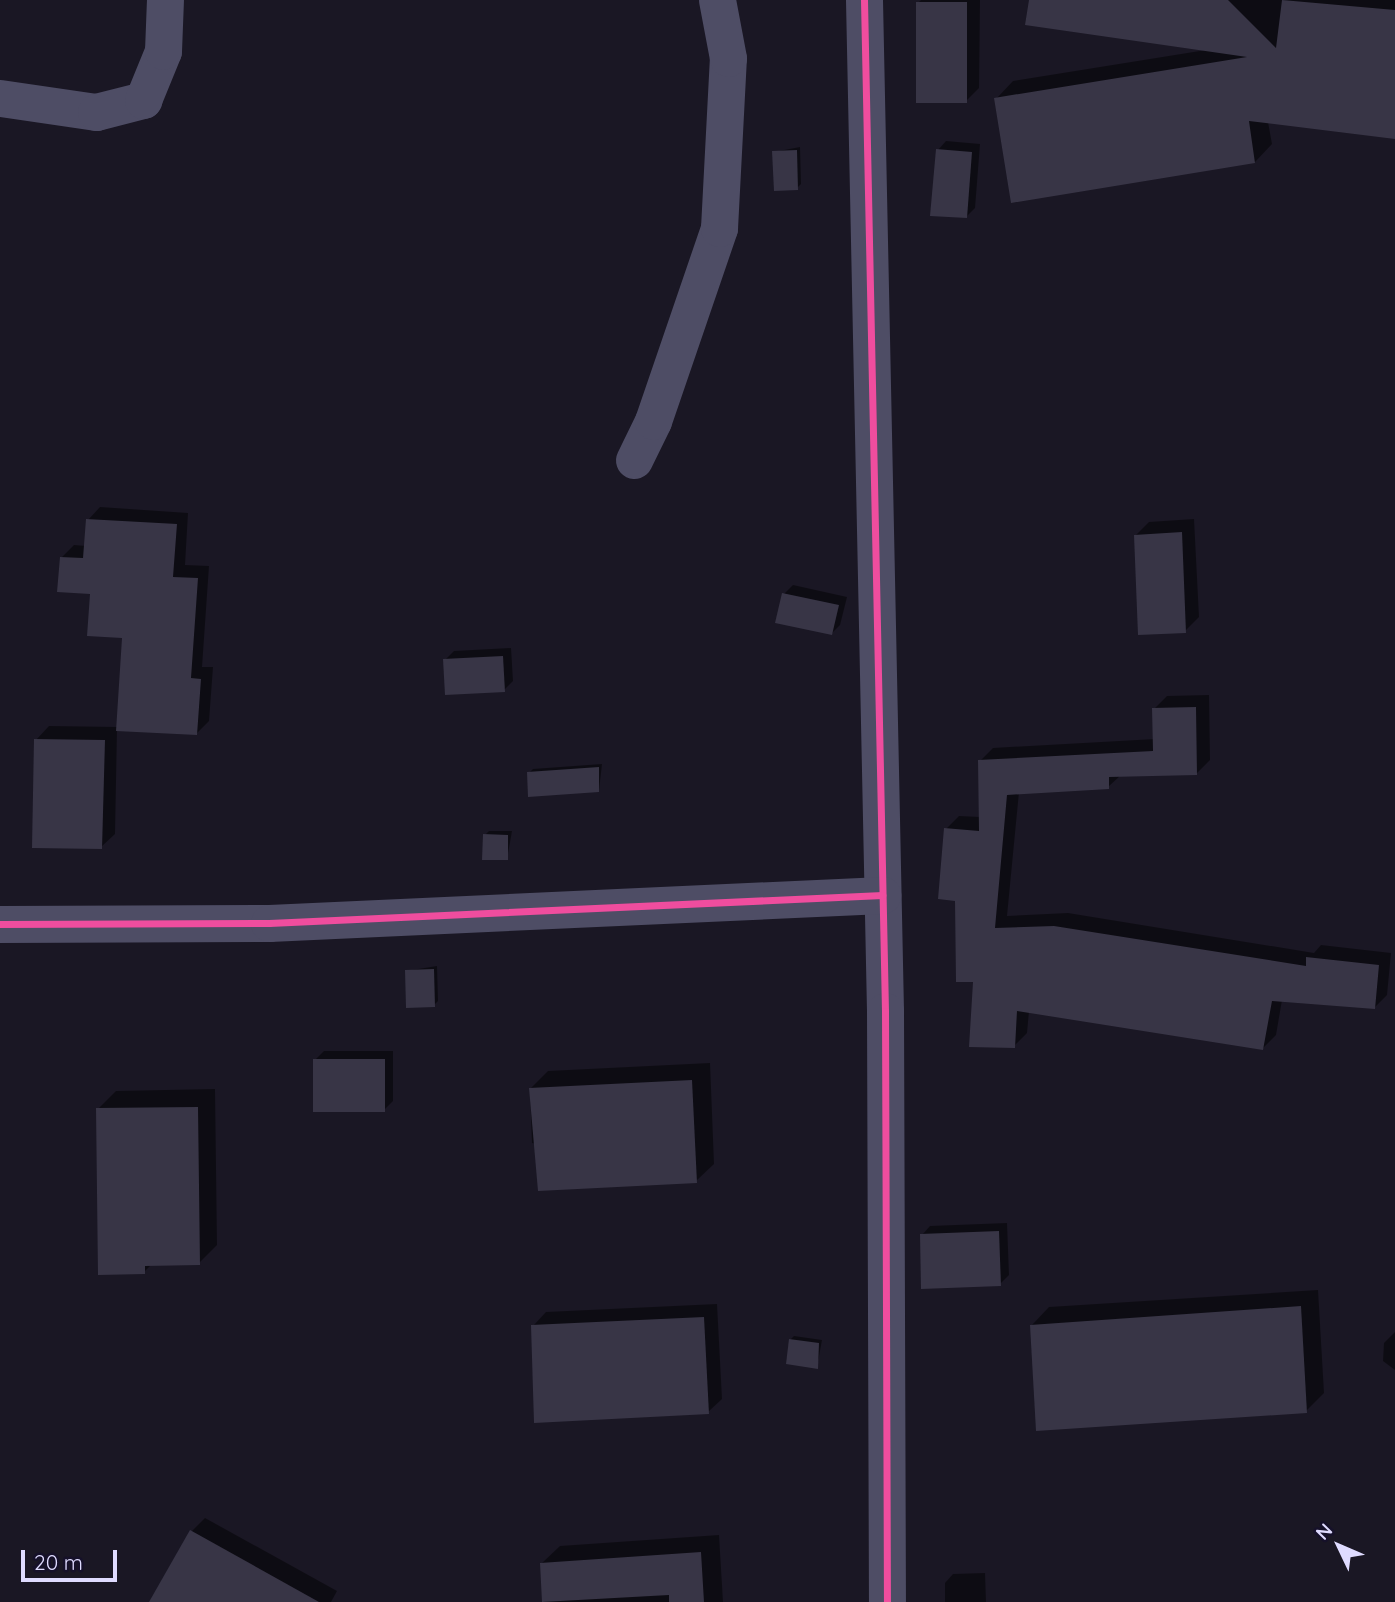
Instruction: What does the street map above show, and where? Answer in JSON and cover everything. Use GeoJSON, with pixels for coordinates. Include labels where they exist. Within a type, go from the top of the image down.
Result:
{"type":"FeatureCollection","features":[{"type":"Feature","properties":{"kind":"street"},"geometry":{"type":"LineString","coordinates":[[0,98],[96,112],[143,100],[163,51],[165,0]]}},
{"type":"Feature","properties":{"kind":"street"},"geometry":{"type":"LineString","coordinates":[[634,460],[653,421],[719,228],[728,58],[717,0]]}},
{"type":"Feature","properties":{"kind":"street"},"geometry":{"type":"LineString","coordinates":[[864,0],[882,895],[887,1602]]}},
{"type":"Feature","properties":{"kind":"street"},"geometry":{"type":"LineString","coordinates":[[0,925],[269,923],[882,895]]}},
{"type":"Feature","properties":{"kind":"building"},"geometry":{"type":"Polygon","coordinates":[[[1029,0],[1228,0],[1276,48],[1282,0],[1395,10],[1395,139],[1249,121],[1255,163],[1011,203],[994,98],[1247,57],[1025,25],[1029,0]]]}},
{"type":"Feature","properties":{"kind":"building"},"geometry":{"type":"Polygon","coordinates":[[[916,2],[967,2],[967,103],[916,103],[916,2]]]}},
{"type":"Feature","properties":{"kind":"building"},"geometry":{"type":"Polygon","coordinates":[[[936,149],[972,152],[967,218],[930,216],[936,149]]]}},
{"type":"Feature","properties":{"kind":"building"},"geometry":{"type":"Polygon","coordinates":[[[797,150],[798,190],[774,191],[772,151],[797,150]]]}},
{"type":"Feature","properties":{"kind":"building"},"geometry":{"type":"Polygon","coordinates":[[[86,519],[177,524],[173,577],[198,578],[191,678],[201,679],[197,735],[116,731],[122,638],[87,636],[90,594],[57,592],[60,557],[83,558],[86,519]]]}},
{"type":"Feature","properties":{"kind":"building"},"geometry":{"type":"Polygon","coordinates":[[[1182,532],[1186,633],[1138,635],[1134,535],[1182,532]]]}},
{"type":"Feature","properties":{"kind":"building"},"geometry":{"type":"Polygon","coordinates":[[[782,593],[839,605],[832,635],[775,623],[782,593]]]}},
{"type":"Feature","properties":{"kind":"building"},"geometry":{"type":"Polygon","coordinates":[[[503,656],[505,692],[445,695],[443,659],[503,656]]]}},
{"type":"Feature","properties":{"kind":"building"},"geometry":{"type":"Polygon","coordinates":[[[1196,707],[1197,775],[1109,777],[1109,789],[1007,795],[995,928],[1054,926],[1306,966],[1306,957],[1379,965],[1375,1009],[1272,1001],[1263,1050],[1017,1011],[1015,1048],[969,1047],[973,982],[956,982],[955,901],[938,899],[944,828],[979,831],[978,760],[1153,751],[1152,708],[1196,707]]]}},
{"type":"Feature","properties":{"kind":"building"},"geometry":{"type":"Polygon","coordinates":[[[34,739],[105,740],[102,849],[32,848],[34,739]]]}},
{"type":"Feature","properties":{"kind":"building"},"geometry":{"type":"Polygon","coordinates":[[[599,767],[599,792],[528,797],[527,772],[599,767]]]}},
{"type":"Feature","properties":{"kind":"building"},"geometry":{"type":"Polygon","coordinates":[[[483,834],[508,835],[508,860],[482,860],[483,834]]]}},
{"type":"Feature","properties":{"kind":"building"},"geometry":{"type":"Polygon","coordinates":[[[434,969],[435,1007],[406,1008],[405,970],[434,969]]]}},
{"type":"Feature","properties":{"kind":"building"},"geometry":{"type":"Polygon","coordinates":[[[313,1059],[385,1059],[385,1112],[313,1112],[313,1059]]]}},
{"type":"Feature","properties":{"kind":"building"},"geometry":{"type":"Polygon","coordinates":[[[692,1080],[697,1183],[538,1191],[529,1088],[692,1080]]]}},
{"type":"Feature","properties":{"kind":"building"},"geometry":{"type":"Polygon","coordinates":[[[198,1107],[200,1265],[145,1266],[145,1274],[98,1275],[96,1108],[198,1107]]]}},
{"type":"Feature","properties":{"kind":"building"},"geometry":{"type":"Polygon","coordinates":[[[999,1231],[1001,1286],[921,1289],[920,1234],[999,1231]]]}},
{"type":"Feature","properties":{"kind":"building"},"geometry":{"type":"Polygon","coordinates":[[[1301,1306],[1307,1413],[1036,1431],[1030,1325],[1301,1306]]]}},
{"type":"Feature","properties":{"kind":"building"},"geometry":{"type":"Polygon","coordinates":[[[704,1317],[709,1414],[534,1423],[531,1325],[704,1317]]]}},
{"type":"Feature","properties":{"kind":"building"},"geometry":{"type":"Polygon","coordinates":[[[789,1339],[819,1343],[818,1369],[786,1364],[789,1339]]]}},
{"type":"Feature","properties":{"kind":"building"},"geometry":{"type":"Polygon","coordinates":[[[190,1530],[319,1602],[149,1602],[190,1530]]]}},
{"type":"Feature","properties":{"kind":"building"},"geometry":{"type":"Polygon","coordinates":[[[701,1552],[704,1602],[669,1602],[669,1595],[542,1602],[540,1563],[701,1552]]]}},
{"type":"Feature","properties":{"kind":"cycle path"},"geometry":{"type":"LineString","coordinates":[[864,0],[885,1011],[887,1602]]}},
{"type":"Feature","properties":{"kind":"cycle path"},"geometry":{"type":"LineString","coordinates":[[0,924],[269,923],[882,895]]}}]}
